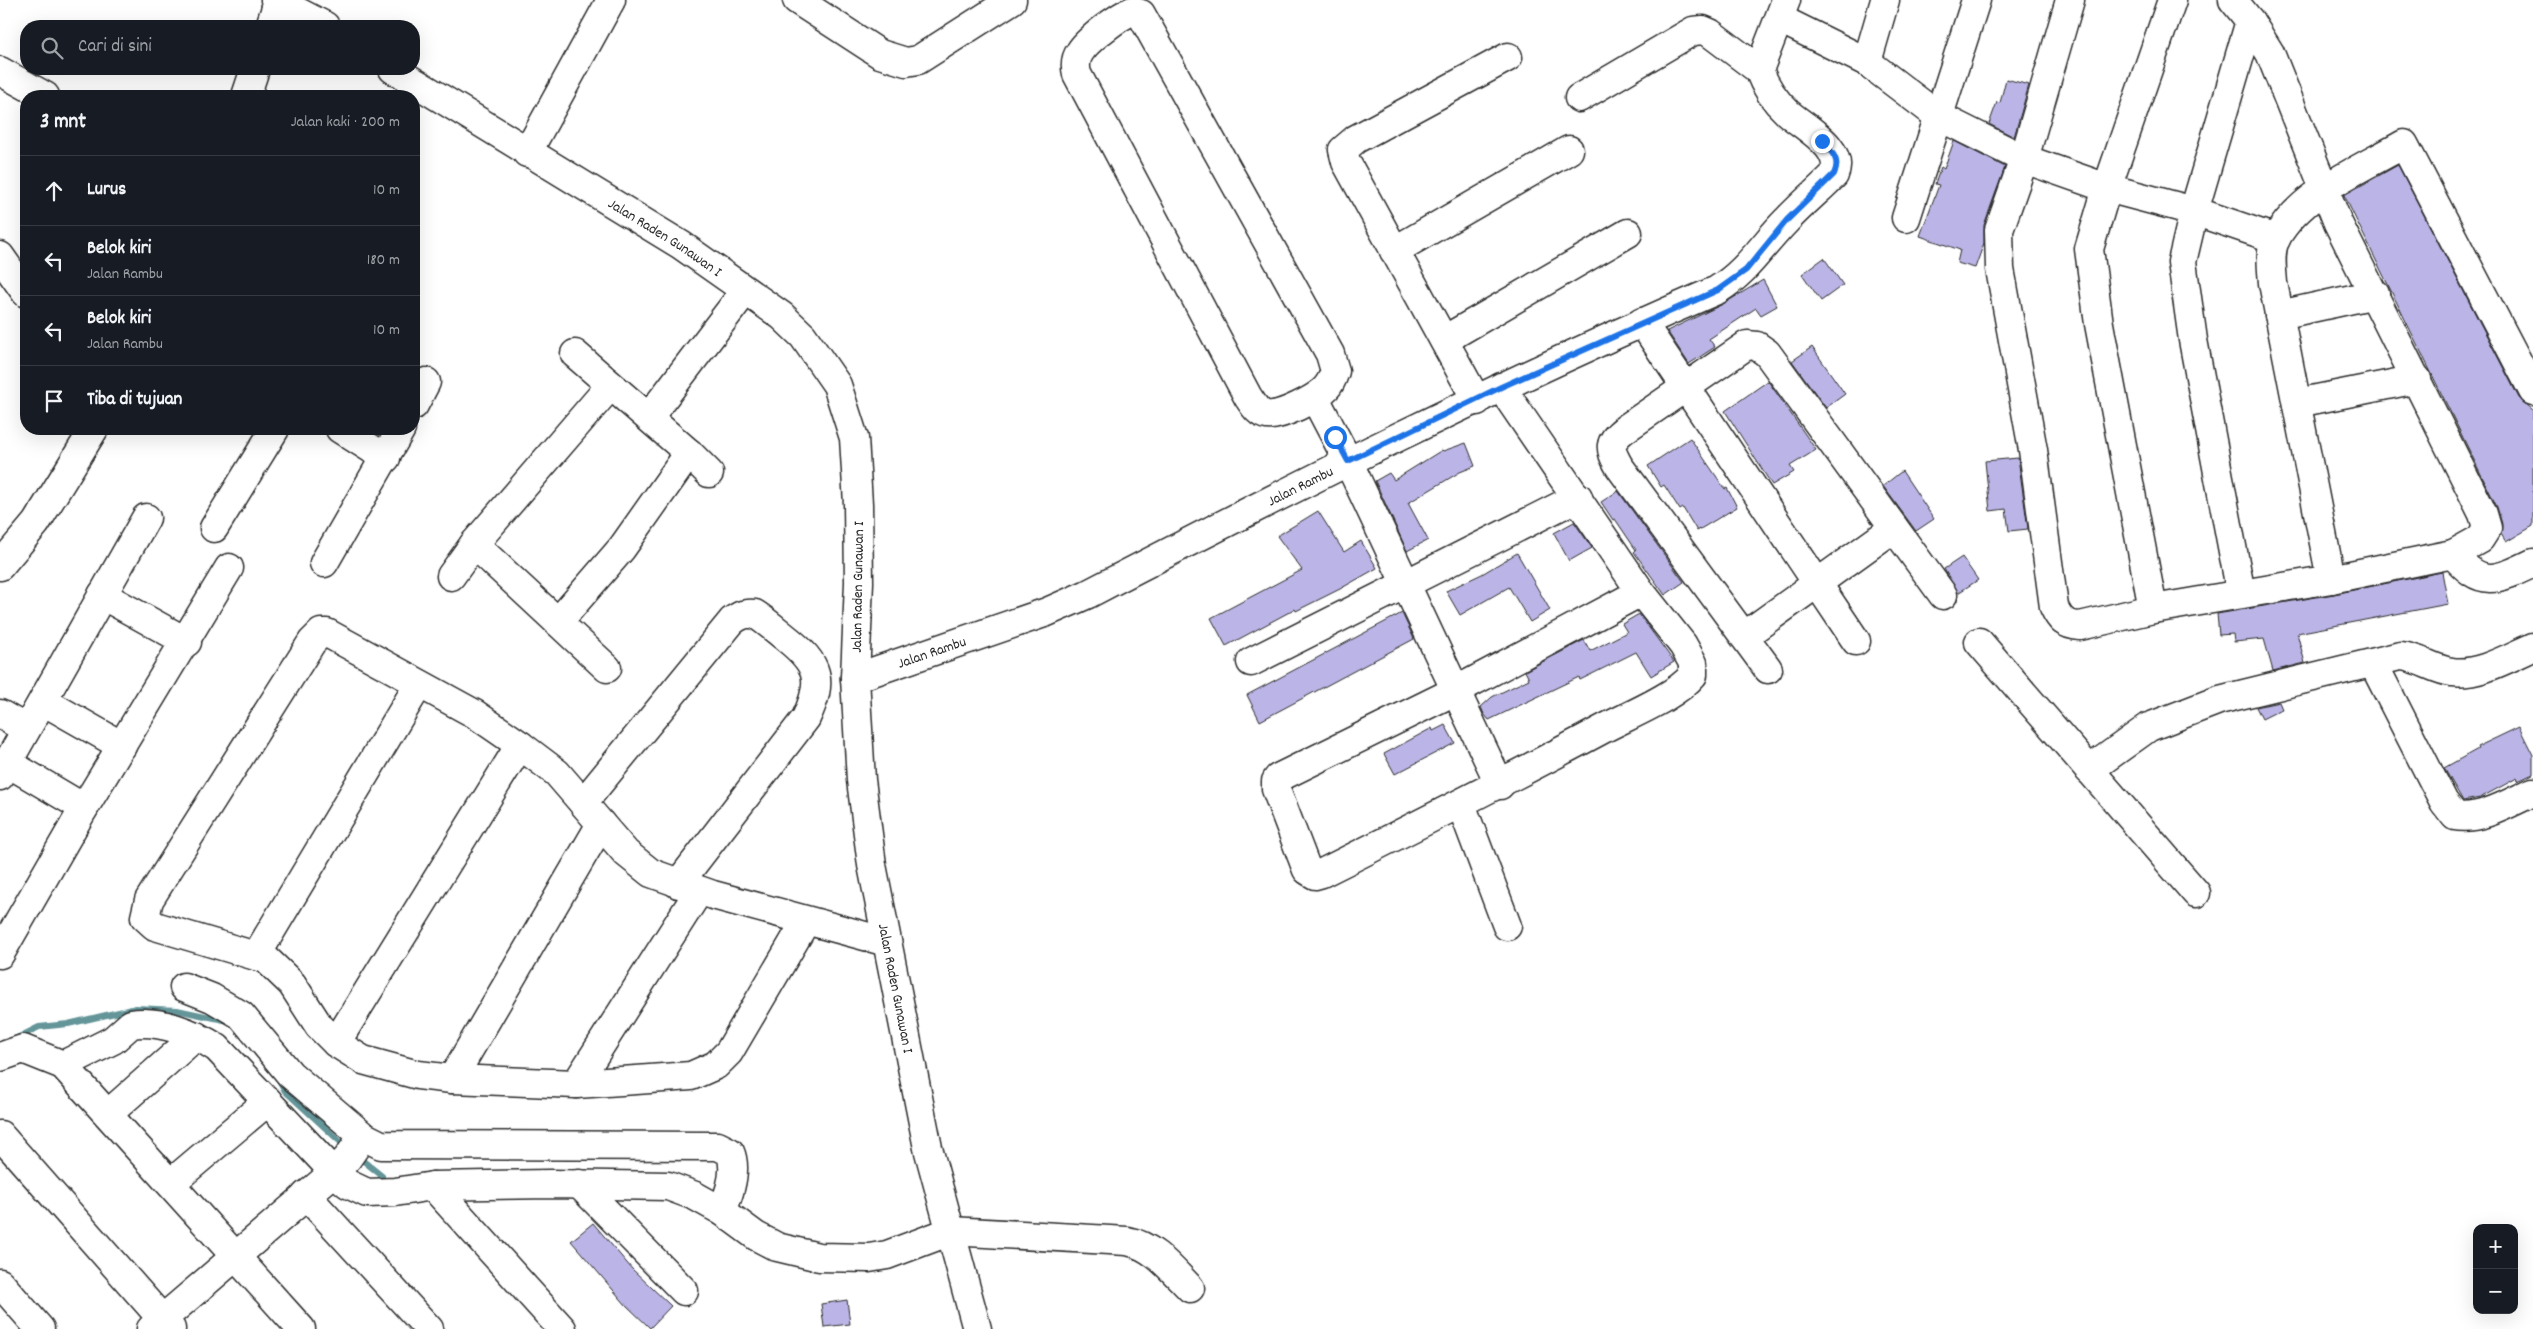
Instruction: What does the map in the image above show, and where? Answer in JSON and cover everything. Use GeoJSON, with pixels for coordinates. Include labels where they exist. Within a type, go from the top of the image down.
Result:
{"type":"FeatureCollection","features":[{"type":"Feature","properties":{"kind":"main road"},"geometry":{"type":"LineString","coordinates":[[526,153],[611,0]]}},
{"type":"Feature","properties":{"kind":"main road"},"geometry":{"type":"LineString","coordinates":[[798,0],[880,54],[906,62],[918,60],[1012,0]]}},
{"type":"Feature","properties":{"kind":"main road"},"geometry":{"type":"LineString","coordinates":[[1867,62],[1885,0]]}},
{"type":"Feature","properties":{"kind":"main road"},"geometry":{"type":"LineString","coordinates":[[1906,218],[1976,0]]}},
{"type":"Feature","properties":{"kind":"main road"},"geometry":{"type":"LineString","coordinates":[[2070,0],[2024,160],[1999,230],[2000,269],[2033,450],[2054,607],[2059,619],[2069,625],[2080,626],[2153,609],[2331,579],[2453,554],[2480,539],[2485,534],[2486,523],[2417,379],[2338,223],[2270,53],[2250,21],[2233,0]]}},
{"type":"Feature","properties":{"kind":"main road"},"geometry":{"type":"LineString","coordinates":[[2153,609],[2099,324],[2089,249],[2107,188],[2172,0]]}},
{"type":"Feature","properties":{"kind":"main road"},"geometry":{"type":"LineString","coordinates":[[274,9],[307,20]]}},
{"type":"Feature","properties":{"kind":"main road"},"geometry":{"type":"LineString","coordinates":[[1579,98],[1693,31],[1703,30],[1710,33],[1759,70],[1783,10],[1867,62],[1938,116],[2024,160],[2107,188],[2194,211],[2276,239]]}},
{"type":"Feature","properties":{"kind":"main road"},"geometry":{"type":"LineString","coordinates":[[1136,11],[1141,14],[1330,354],[1335,371],[1333,379],[1327,388],[1315,398],[1280,414],[1266,415],[1256,410],[1077,74],[1075,64],[1079,53],[1086,44],[1128,13],[1136,11]]}},
{"type":"Feature","properties":{"kind":"main road"},"geometry":{"type":"LineString","coordinates":[[2241,594],[2193,340],[2182,262],[2194,211],[2250,21]]}},
{"type":"Feature","properties":{"kind":"main road"},"geometry":{"type":"LineString","coordinates":[[1477,400],[1346,162],[1343,150],[1356,139],[1508,57]]}},
{"type":"Feature","properties":{"kind":"main road","name":"Jalan Rambu"},"geometry":{"type":"LineString","coordinates":[[855,678],[1047,612],[1088,594],[1348,461],[1501,387],[1642,322],[1718,290],[1732,281],[1746,270],[1787,220],[1834,174],[1838,167],[1834,154],[1822,141],[1786,112],[1763,82],[1759,70]]}},
{"type":"Feature","properties":{"kind":"main road"},"geometry":{"type":"LineString","coordinates":[[0,71],[34,90]]}},
{"type":"Feature","properties":{"kind":"main road"},"geometry":{"type":"LineString","coordinates":[[248,90],[253,75]]}},
{"type":"Feature","properties":{"kind":"main road","name":"Jalan Raden Gunawan I"},"geometry":{"type":"LineString","coordinates":[[402,75],[526,153],[681,245],[782,316],[803,336],[837,385],[854,438],[858,504],[859,572],[855,678],[861,780],[872,865],[928,1148],[977,1329]]}},
{"type":"Feature","properties":{"kind":"main road"},"geometry":{"type":"LineString","coordinates":[[2331,579],[2279,315],[2271,263],[2276,239],[2306,202],[2404,144],[2533,391]]}},
{"type":"Feature","properties":{"kind":"main road"},"geometry":{"type":"LineString","coordinates":[[1394,251],[1569,150]]}},
{"type":"Feature","properties":{"kind":"main road"},"geometry":{"type":"LineString","coordinates":[[1444,340],[1628,233]]}},
{"type":"Feature","properties":{"kind":"main road"},"geometry":{"type":"LineString","coordinates":[[0,256],[20,284]]}},
{"type":"Feature","properties":{"kind":"main road"},"geometry":{"type":"LineString","coordinates":[[649,418],[745,291]]}},
{"type":"Feature","properties":{"kind":"main road"},"geometry":{"type":"LineString","coordinates":[[2279,315],[2375,294]]}},
{"type":"Feature","properties":{"kind":"main road"},"geometry":{"type":"LineString","coordinates":[[1642,322],[1856,641]]}},
{"type":"Feature","properties":{"kind":"main road"},"geometry":{"type":"LineString","coordinates":[[1768,670],[1612,454],[1611,447],[1614,437],[1739,348],[1746,345],[1757,346],[1768,353],[1943,595]]}},
{"type":"Feature","properties":{"kind":"main road"},"geometry":{"type":"LineString","coordinates":[[575,354],[689,453],[709,473]]}},
{"type":"Feature","properties":{"kind":"main road"},"geometry":{"type":"LineString","coordinates":[[2297,403],[2417,379]]}},
{"type":"Feature","properties":{"kind":"main road"},"geometry":{"type":"LineString","coordinates":[[451,576],[474,544],[610,386]]}},
{"type":"Feature","properties":{"kind":"main road"},"geometry":{"type":"LineString","coordinates":[[1501,387],[1578,497],[1641,592],[1683,645],[1692,663],[1694,674],[1688,682],[1658,700],[1500,785],[1315,875],[1307,870],[1275,784],[1281,776],[1455,691],[1641,592]]}},
{"type":"Feature","properties":{"kind":"main road"},"geometry":{"type":"LineString","coordinates":[[1315,398],[1348,461],[1500,785]]}},
{"type":"Feature","properties":{"kind":"main road"},"geometry":{"type":"LineString","coordinates":[[0,566],[36,523],[90,435]]}},
{"type":"Feature","properties":{"kind":"main road"},"geometry":{"type":"LineString","coordinates":[[214,528],[271,435]]}},
{"type":"Feature","properties":{"kind":"main road"},"geometry":{"type":"LineString","coordinates":[[350,435],[386,458]]}},
{"type":"Feature","properties":{"kind":"main road"},"geometry":{"type":"LineString","coordinates":[[324,564],[398,435]]}},
{"type":"Feature","properties":{"kind":"main road"},"geometry":{"type":"LineString","coordinates":[[558,622],[622,548],[689,453]]}},
{"type":"Feature","properties":{"kind":"main road"},"geometry":{"type":"LineString","coordinates":[[1251,662],[1405,586],[1578,497]]}},
{"type":"Feature","properties":{"kind":"main road"},"geometry":{"type":"LineString","coordinates":[[84,808],[4,770],[146,518]]}},
{"type":"Feature","properties":{"kind":"main road"},"geometry":{"type":"LineString","coordinates":[[1744,636],[1894,528]]}},
{"type":"Feature","properties":{"kind":"main road"},"geometry":{"type":"LineString","coordinates":[[474,544],[607,668]]}},
{"type":"Feature","properties":{"kind":"main road"},"geometry":{"type":"LineString","coordinates":[[2453,554],[2466,570],[2480,577],[2492,579],[2533,563]]}},
{"type":"Feature","properties":{"kind":"main road"},"geometry":{"type":"LineString","coordinates":[[0,954],[84,808],[187,642],[229,568]]}},
{"type":"Feature","properties":{"kind":"main road"},"geometry":{"type":"LineString","coordinates":[[102,594],[187,642]]}},
{"type":"Feature","properties":{"kind":"main road"},"geometry":{"type":"LineString","coordinates":[[576,1084],[688,887],[806,718],[814,700],[817,685],[815,666],[805,652],[755,614],[745,613],[739,616],[732,621],[583,803]]}},
{"type":"Feature","properties":{"kind":"main road"},"geometry":{"type":"LineString","coordinates":[[806,921],[729,1052],[716,1065],[692,1076],[576,1084],[452,1079],[386,1068],[363,1060],[336,1042],[319,1026],[292,984],[266,959],[155,926],[145,917],[149,900],[316,637],[321,633],[333,635],[475,714],[520,745],[557,773],[626,853],[651,873],[688,887],[887,942]]}},
{"type":"Feature","properties":{"kind":"main road"},"geometry":{"type":"LineString","coordinates":[[1979,642],[2196,893]]}},
{"type":"Feature","properties":{"kind":"main road"},"geometry":{"type":"LineString","coordinates":[[2089,770],[2148,727],[2210,703],[2390,658],[2409,657],[2439,669],[2462,673],[2491,665],[2533,647]]}},
{"type":"Feature","properties":{"kind":"main road"},"geometry":{"type":"LineString","coordinates":[[2373,663],[2444,802],[2455,816],[2468,816],[2486,812],[2533,792]]}},
{"type":"Feature","properties":{"kind":"main road"},"geometry":{"type":"LineString","coordinates":[[256,956],[419,684]]}},
{"type":"Feature","properties":{"kind":"main road"},"geometry":{"type":"LineString","coordinates":[[43,701],[122,746]]}},
{"type":"Feature","properties":{"kind":"main road"},"geometry":{"type":"LineString","coordinates":[[0,714],[26,729]]}},
{"type":"Feature","properties":{"kind":"main road"},"geometry":{"type":"LineString","coordinates":[[336,1042],[520,745]]}},
{"type":"Feature","properties":{"kind":"main road"},"geometry":{"type":"LineString","coordinates":[[1461,804],[1507,926]]}},
{"type":"Feature","properties":{"kind":"main road"},"geometry":{"type":"LineString","coordinates":[[452,1079],[601,824]]}},
{"type":"Feature","properties":{"kind":"main road"},"geometry":{"type":"LineString","coordinates":[[184,988],[212,998],[241,1016],[260,1036],[350,1153],[348,1184],[367,1193],[395,1192],[433,1186],[580,1184],[668,1186],[683,1190],[727,1195]]}},
{"type":"Feature","properties":{"kind":"main road"},"geometry":{"type":"LineString","coordinates":[[63,1064],[113,1040],[131,1024],[153,1024],[196,1036],[217,1048],[268,1101],[350,1153]]}},
{"type":"Feature","properties":{"kind":"main road"},"geometry":{"type":"LineString","coordinates":[[108,1114],[196,1036]]}},
{"type":"Feature","properties":{"kind":"main road"},"geometry":{"type":"LineString","coordinates":[[0,1056],[23,1049],[63,1064],[301,1329]]}},
{"type":"Feature","properties":{"kind":"main road"},"geometry":{"type":"LineString","coordinates":[[171,1183],[268,1101]]}},
{"type":"Feature","properties":{"kind":"main road"},"geometry":{"type":"LineString","coordinates":[[0,1135],[161,1326],[235,1256],[306,1195],[350,1153],[381,1144],[718,1146],[730,1152],[733,1163],[727,1195],[756,1236],[777,1247],[819,1257],[860,1258],[887,1255],[950,1231],[1128,1241],[1141,1243],[1152,1251],[1190,1288]]}},
{"type":"Feature","properties":{"kind":"main road"},"geometry":{"type":"LineString","coordinates":[[580,1184],[684,1291]]}},
{"type":"Feature","properties":{"kind":"main road"},"geometry":{"type":"LineString","coordinates":[[433,1186],[562,1329]]}},
{"type":"Feature","properties":{"kind":"main road"},"geometry":{"type":"LineString","coordinates":[[306,1195],[429,1329]]}},
{"type":"Feature","properties":{"kind":"main road"},"geometry":{"type":"LineString","coordinates":[[0,1283],[40,1329]]}},
{"type":"Feature","properties":{"kind":"building"},"geometry":{"type":"Polygon","coordinates":[[[2006,79],[2029,85],[2014,137],[1989,124],[1997,102],[2000,103],[2006,79]]]}},
{"type":"Feature","properties":{"kind":"building"},"geometry":{"type":"Polygon","coordinates":[[[1954,141],[2005,167],[1984,225],[1984,243],[1975,268],[1957,263],[1960,250],[1920,236],[1939,185],[1935,184],[1941,167],[1944,169],[1954,141]]]}},
{"type":"Feature","properties":{"kind":"building"},"geometry":{"type":"Polygon","coordinates":[[[2398,165],[2519,398],[2533,410],[2533,526],[2506,542],[2501,534],[2502,524],[2497,507],[2344,195],[2398,165]]]}},
{"type":"Feature","properties":{"kind":"building"},"geometry":{"type":"Polygon","coordinates":[[[1824,258],[1843,285],[1821,301],[1802,274],[1824,258]]]}},
{"type":"Feature","properties":{"kind":"building"},"geometry":{"type":"Polygon","coordinates":[[[1763,280],[1777,306],[1761,315],[1756,308],[1709,339],[1715,347],[1689,364],[1667,331],[1723,304],[1763,280]]]}},
{"type":"Feature","properties":{"kind":"building"},"geometry":{"type":"Polygon","coordinates":[[[1812,347],[1845,394],[1826,408],[1792,361],[1812,347]]]}},
{"type":"Feature","properties":{"kind":"building"},"geometry":{"type":"Polygon","coordinates":[[[1768,381],[1816,450],[1790,466],[1794,472],[1772,485],[1725,411],[1768,381]]]}},
{"type":"Feature","properties":{"kind":"building"},"geometry":{"type":"Polygon","coordinates":[[[1690,438],[1725,489],[1727,488],[1737,507],[1697,531],[1683,508],[1680,510],[1664,485],[1661,487],[1648,466],[1690,438]]]}},
{"type":"Feature","properties":{"kind":"building"},"geometry":{"type":"Polygon","coordinates":[[[1466,443],[1475,466],[1460,472],[1408,503],[1428,540],[1407,551],[1375,481],[1389,473],[1394,480],[1442,450],[1466,443]]]}},
{"type":"Feature","properties":{"kind":"building"},"geometry":{"type":"Polygon","coordinates":[[[2018,458],[2028,529],[2009,531],[2006,509],[1990,511],[1985,461],[2018,458]]]}},
{"type":"Feature","properties":{"kind":"building"},"geometry":{"type":"Polygon","coordinates":[[[1902,471],[1934,519],[1916,531],[1883,486],[1902,471]]]}},
{"type":"Feature","properties":{"kind":"building"},"geometry":{"type":"Polygon","coordinates":[[[1618,491],[1684,582],[1665,595],[1634,552],[1636,550],[1615,519],[1613,520],[1601,502],[1618,491]]]}},
{"type":"Feature","properties":{"kind":"building"},"geometry":{"type":"Polygon","coordinates":[[[1318,511],[1344,552],[1361,541],[1377,568],[1340,589],[1296,611],[1295,609],[1226,646],[1211,618],[1302,570],[1277,536],[1318,511]]]}},
{"type":"Feature","properties":{"kind":"building"},"geometry":{"type":"Polygon","coordinates":[[[1574,522],[1592,548],[1569,561],[1554,533],[1574,522]]]}},
{"type":"Feature","properties":{"kind":"building"},"geometry":{"type":"Polygon","coordinates":[[[1517,553],[1550,610],[1530,622],[1509,587],[1460,615],[1446,591],[1482,574],[1517,553]]]}},
{"type":"Feature","properties":{"kind":"building"},"geometry":{"type":"Polygon","coordinates":[[[1962,557],[1978,580],[1958,593],[1944,569],[1962,557]]]}},
{"type":"Feature","properties":{"kind":"building"},"geometry":{"type":"Polygon","coordinates":[[[2442,572],[2448,604],[2297,633],[2305,663],[2273,671],[2264,639],[2234,642],[2233,634],[2219,635],[2217,614],[2334,594],[2442,572]]]}},
{"type":"Feature","properties":{"kind":"building"},"geometry":{"type":"Polygon","coordinates":[[[1402,613],[1414,639],[1260,721],[1247,695],[1402,613]]]}},
{"type":"Feature","properties":{"kind":"building"},"geometry":{"type":"Polygon","coordinates":[[[1639,614],[1674,662],[1651,676],[1636,652],[1580,680],[1579,677],[1489,720],[1484,714],[1481,707],[1492,697],[1529,679],[1525,671],[1584,640],[1590,651],[1627,632],[1622,624],[1639,614]]]}},
{"type":"Feature","properties":{"kind":"building"},"geometry":{"type":"Polygon","coordinates":[[[2279,702],[2282,709],[2262,719],[2256,707],[2279,702]]]}},
{"type":"Feature","properties":{"kind":"building"},"geometry":{"type":"Polygon","coordinates":[[[1445,725],[1455,743],[1395,774],[1384,754],[1432,728],[1433,731],[1445,725]]]}},
{"type":"Feature","properties":{"kind":"building"},"geometry":{"type":"Polygon","coordinates":[[[2519,727],[2533,755],[2533,774],[2518,781],[2517,778],[2480,798],[2463,801],[2444,768],[2478,749],[2477,747],[2519,727]]]}},
{"type":"Feature","properties":{"kind":"building"},"geometry":{"type":"Polygon","coordinates":[[[593,1223],[632,1269],[671,1306],[650,1328],[626,1305],[571,1241],[593,1223]]]}},
{"type":"Feature","properties":{"kind":"building"},"geometry":{"type":"Polygon","coordinates":[[[847,1300],[850,1324],[824,1327],[821,1304],[847,1300]]]}},
{"type":"Feature","properties":{"kind":"waterway"},"geometry":{"type":"LineString","coordinates":[[13,1040],[39,1027],[68,1024],[136,1008],[177,1010],[224,1020]]}},
{"type":"Feature","properties":{"kind":"waterway"},"geometry":{"type":"LineString","coordinates":[[278,1078],[285,1091],[346,1147]]}},
{"type":"Feature","properties":{"kind":"waterway"},"geometry":{"type":"LineString","coordinates":[[356,1155],[382,1176]]}},
{"type":"Feature","properties":{"kind":"route"},"geometry":{"type":"LineString","coordinates":[[1335,437],[1348,461],[1501,387],[1642,322],[1718,290],[1746,270],[1772,236],[1834,174],[1838,167],[1837,160],[1822,141]]}}]}
